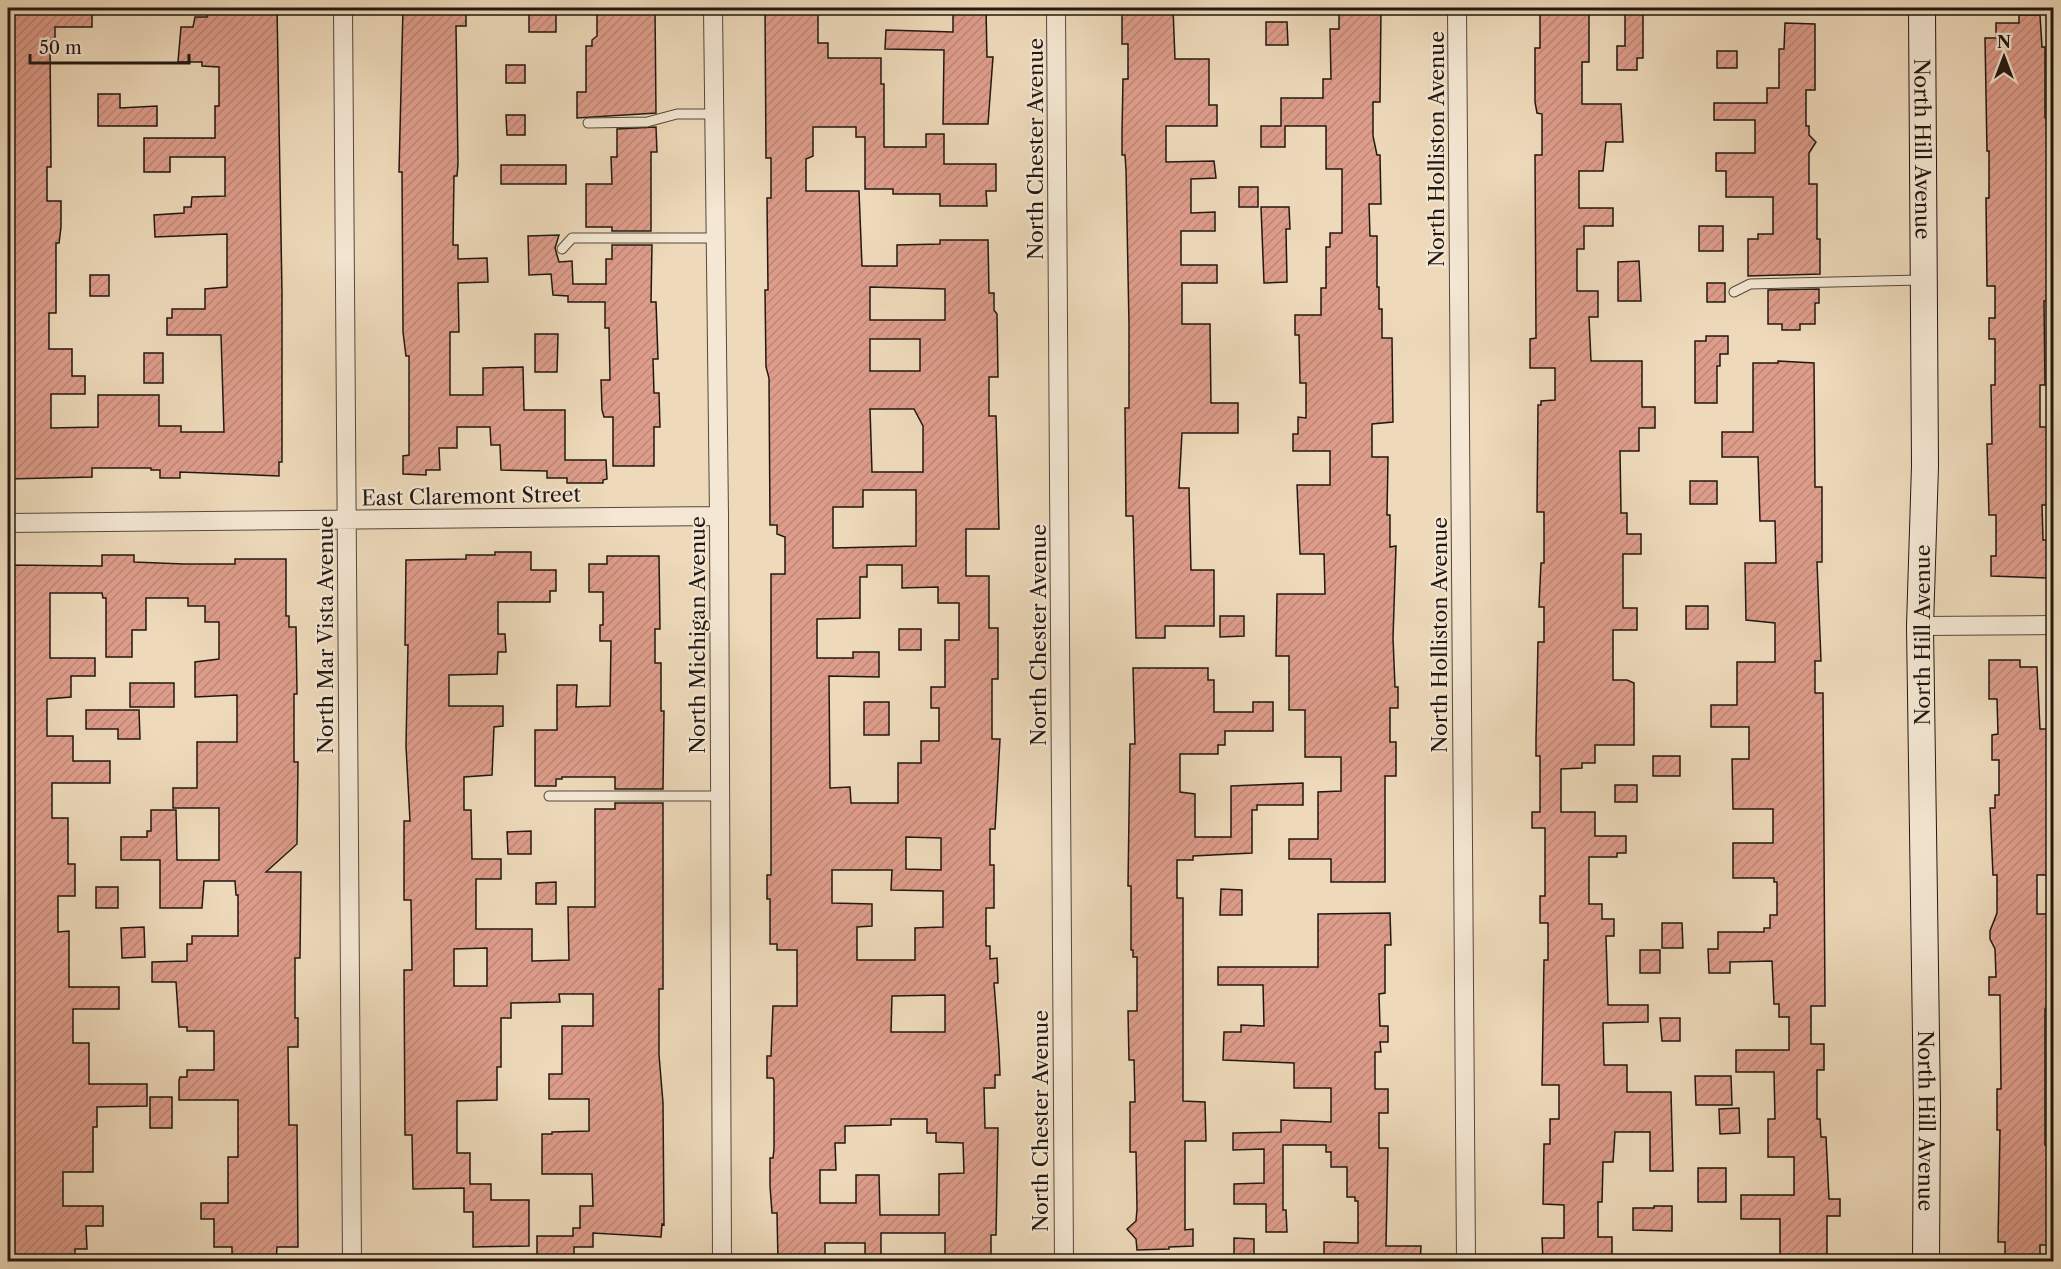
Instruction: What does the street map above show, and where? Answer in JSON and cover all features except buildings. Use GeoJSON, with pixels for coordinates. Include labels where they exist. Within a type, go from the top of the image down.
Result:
{"type":"FeatureCollection","features":[{"type":"Feature","properties":{"kind":"street","name":"North Mar Vista Avenue"},"geometry":{"type":"LineString","coordinates":[[343,8],[352,1262]]}},
{"type":"Feature","properties":{"kind":"street","name":"North Michigan Avenue"},"geometry":{"type":"LineString","coordinates":[[713,8],[719,516],[722,1262]]}},
{"type":"Feature","properties":{"kind":"street","name":"North Chester Avenue"},"geometry":{"type":"LineString","coordinates":[[1056,8],[1064,1262]]}},
{"type":"Feature","properties":{"kind":"street","name":"North Holliston Avenue"},"geometry":{"type":"LineString","coordinates":[[1457,8],[1466,1262]]}},
{"type":"Feature","properties":{"kind":"street","name":"North Hill Avenue"},"geometry":{"type":"LineString","coordinates":[[1922,8],[1925,466],[1920,627],[1927,1105],[1926,1262]]}},
{"type":"Feature","properties":{"kind":"street","name":"East Claremont Street"},"geometry":{"type":"LineString","coordinates":[[8,523],[719,516]]}},
{"type":"Feature","properties":{"kind":"street"},"geometry":{"type":"LineString","coordinates":[[1920,627],[2054,625]]}},
{"type":"Feature","properties":{"kind":"lane"},"geometry":{"type":"LineString","coordinates":[[588,123],[647,122],[677,114],[716,114]]}},
{"type":"Feature","properties":{"kind":"lane"},"geometry":{"type":"LineString","coordinates":[[562,249],[572,238],[717,238]]}},
{"type":"Feature","properties":{"kind":"lane"},"geometry":{"type":"LineString","coordinates":[[1734,292],[1750,284],[1924,280]]}},
{"type":"Feature","properties":{"kind":"lane"},"geometry":{"type":"LineString","coordinates":[[549,796],[721,796]]}}]}
